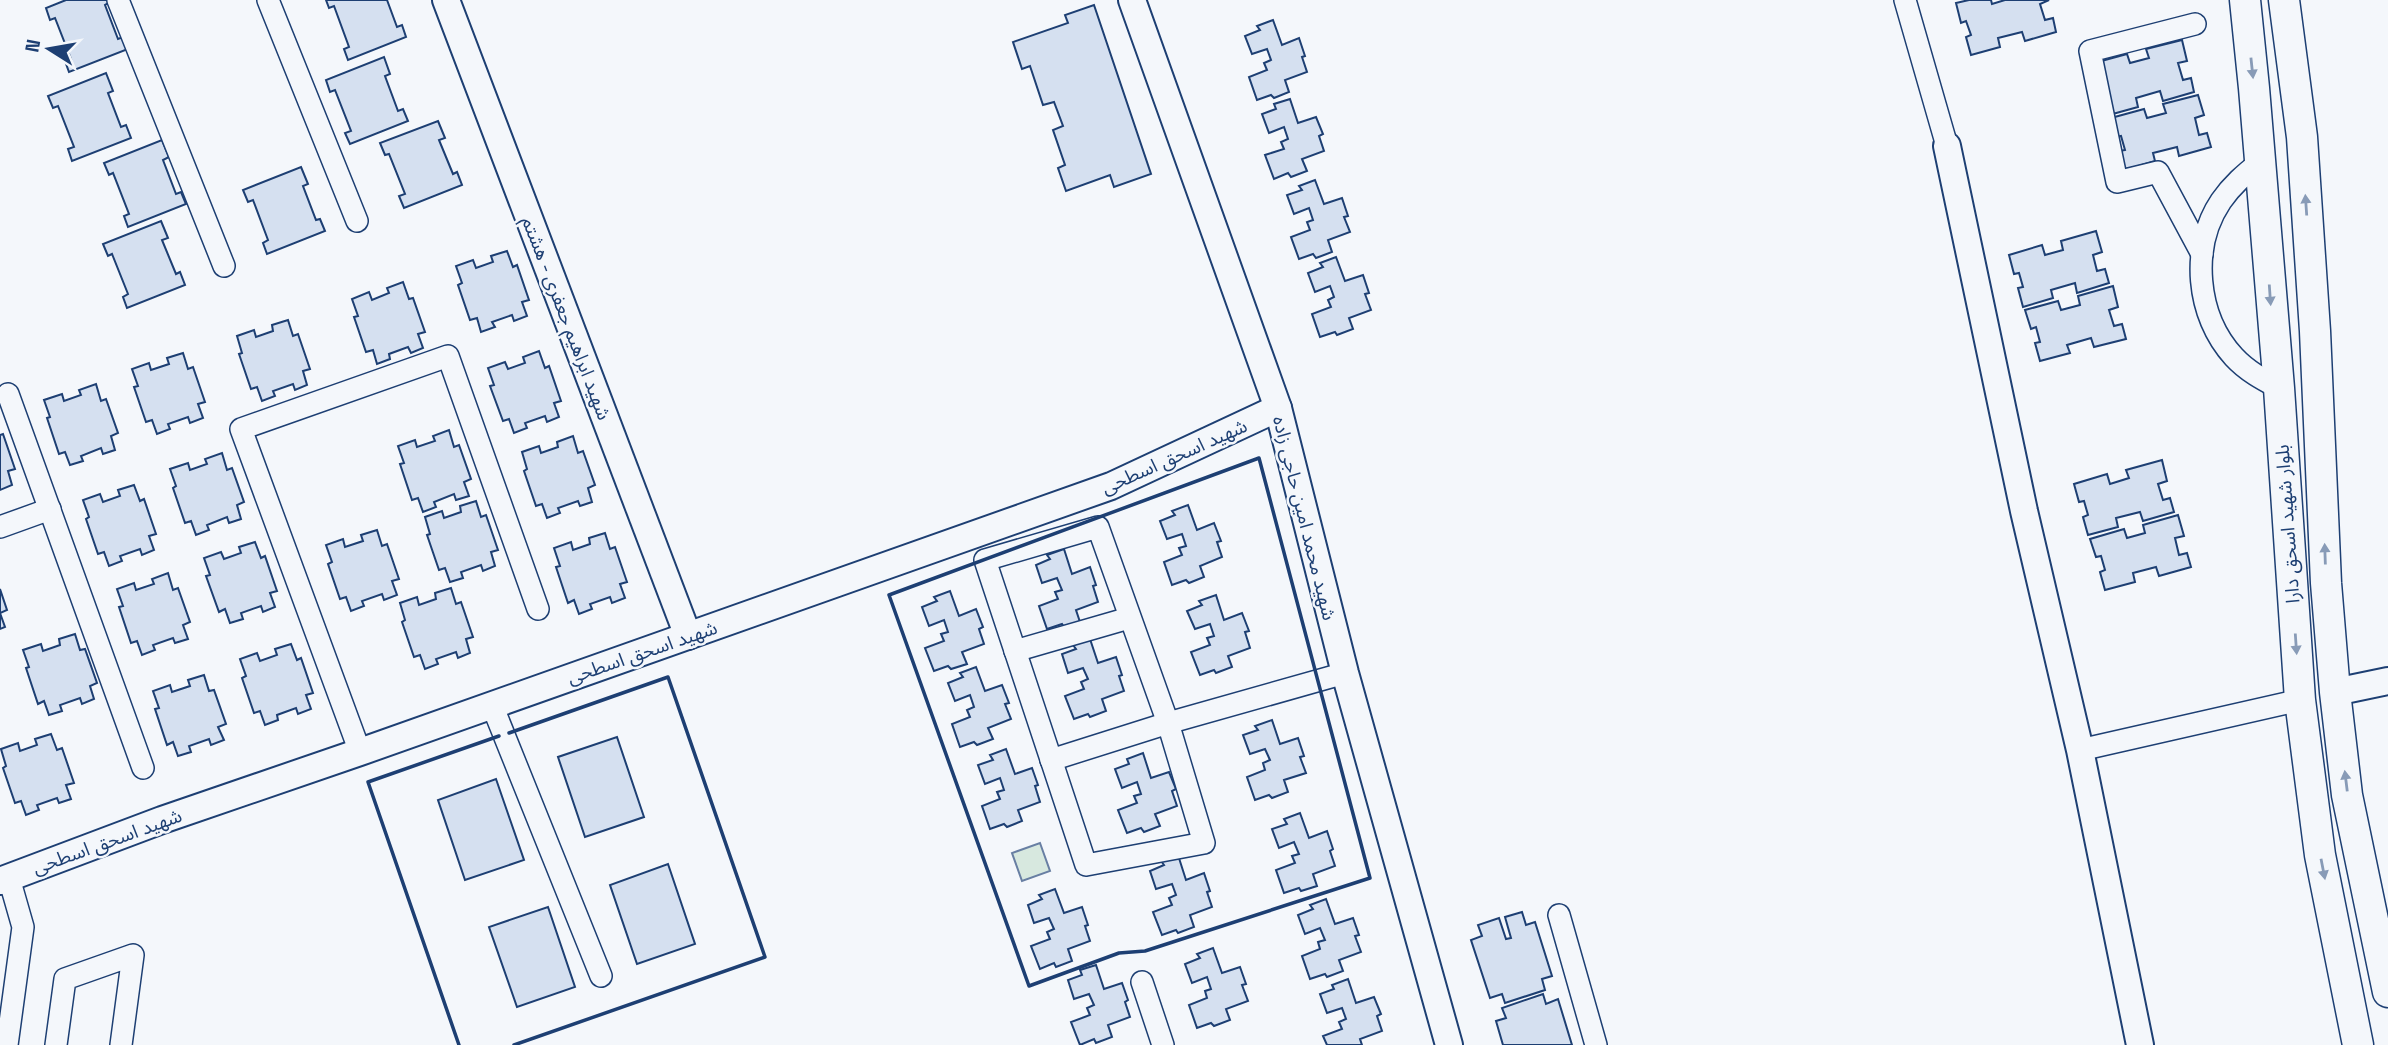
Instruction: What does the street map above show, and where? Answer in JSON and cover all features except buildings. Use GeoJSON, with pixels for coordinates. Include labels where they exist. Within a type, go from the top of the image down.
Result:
{"type":"FeatureCollection","features":[{"type":"Feature","properties":{"kind":"main road","name":"بلوار شهید اسحق دارا"},"geometry":{"type":"LineString","coordinates":[[2245,0],[2278,388],[2300,700],[2320,855],[2358,1045]]}},
{"type":"Feature","properties":{"kind":"main road","name":"بلوار شهید اسحق دارا"},"geometry":{"type":"LineString","coordinates":[[2284,0],[2302,137],[2315,331],[2326,583],[2335,692],[2347,795],[2388,992]]}},
{"type":"Feature","properties":{"kind":"main road"},"geometry":{"type":"LineString","coordinates":[[2266,247],[2309,242]]}},
{"type":"Feature","properties":{"kind":"main road"},"geometry":{"type":"LineString","coordinates":[[2300,700],[2335,692]]}},
{"type":"Feature","properties":{"kind":"street"},"geometry":{"type":"LineString","coordinates":[[118,0],[223,266]]}},
{"type":"Feature","properties":{"kind":"street"},"geometry":{"type":"LineString","coordinates":[[268,0],[358,221]]}},
{"type":"Feature","properties":{"kind":"street","name":"شهید ابراهیم جعفری - هشتم"},"geometry":{"type":"LineString","coordinates":[[446,0],[688,636]]}},
{"type":"Feature","properties":{"kind":"street","name":"شهید محمد امین حاجی زاده"},"geometry":{"type":"LineString","coordinates":[[1132,0],[1278,408],[1345,673],[1449,1045]]}},
{"type":"Feature","properties":{"kind":"street"},"geometry":{"type":"LineString","coordinates":[[1905,0],[1947,146],[2024,512],[2080,750],[2140,1045]]}},
{"type":"Feature","properties":{"kind":"street"},"geometry":{"type":"LineString","coordinates":[[2195,24],[2090,51],[2117,182],[2158,172],[2202,254]]}},
{"type":"Feature","properties":{"kind":"street"},"geometry":{"type":"LineString","coordinates":[[2260,162],[2238,180],[2221,202],[2208,226],[2202,254],[2201,281],[2206,309],[2217,334],[2234,356],[2255,375],[2278,388]]}},
{"type":"Feature","properties":{"kind":"street"},"geometry":{"type":"LineString","coordinates":[[360,752],[241,429],[448,356],[538,609]]}},
{"type":"Feature","properties":{"kind":"street"},"geometry":{"type":"LineString","coordinates":[[8,394],[143,768]]}},
{"type":"Feature","properties":{"kind":"street","name":"شهید اسحق اسطحی"},"geometry":{"type":"LineString","coordinates":[[5,879],[162,820],[1111,486],[1278,408]]}},
{"type":"Feature","properties":{"kind":"street"},"geometry":{"type":"LineString","coordinates":[[0,527],[50,509]]}},
{"type":"Feature","properties":{"kind":"street"},"geometry":{"type":"LineString","coordinates":[[1098,527],[1129,618],[1168,723],[1204,842],[1086,865],[985,560],[1098,527]]}},
{"type":"Feature","properties":{"kind":"street"},"geometry":{"type":"LineString","coordinates":[[1015,651],[1129,618]]}},
{"type":"Feature","properties":{"kind":"street"},"geometry":{"type":"LineString","coordinates":[[1051,760],[1168,723],[1345,673]]}},
{"type":"Feature","properties":{"kind":"street"},"geometry":{"type":"LineString","coordinates":[[2335,692],[2388,681]]}},
{"type":"Feature","properties":{"kind":"street"},"geometry":{"type":"LineString","coordinates":[[2080,750],[2300,700]]}},
{"type":"Feature","properties":{"kind":"street"},"geometry":{"type":"LineString","coordinates":[[492,705],[601,976]]}},
{"type":"Feature","properties":{"kind":"street"},"geometry":{"type":"LineString","coordinates":[[5,879],[23,927],[7,1045]]}},
{"type":"Feature","properties":{"kind":"street"},"geometry":{"type":"LineString","coordinates":[[1559,915],[1596,1045]]}},
{"type":"Feature","properties":{"kind":"street"},"geometry":{"type":"LineString","coordinates":[[56,1045],[65,979],[133,955],[121,1045]]}},
{"type":"Feature","properties":{"kind":"street"},"geometry":{"type":"LineString","coordinates":[[1142,982],[1163,1045]]}},
{"type":"Feature","properties":{"kind":"shaded area"},"geometry":{"type":"Polygon","coordinates":[[[1040,843],[1050,871],[1022,881],[1012,853],[1040,843]]]}},
{"type":"Feature","properties":{"kind":"wall"},"geometry":{"type":"LineString","coordinates":[[1259,458],[1370,878],[1145,951],[1119,953],[1029,986],[889,595],[1259,458]]}},
{"type":"Feature","properties":{"kind":"wall"},"geometry":{"type":"LineString","coordinates":[[509,733],[668,677],[765,957],[514,1045]]}},
{"type":"Feature","properties":{"kind":"wall"},"geometry":{"type":"LineString","coordinates":[[459,1045],[368,782],[499,736]]}}]}
